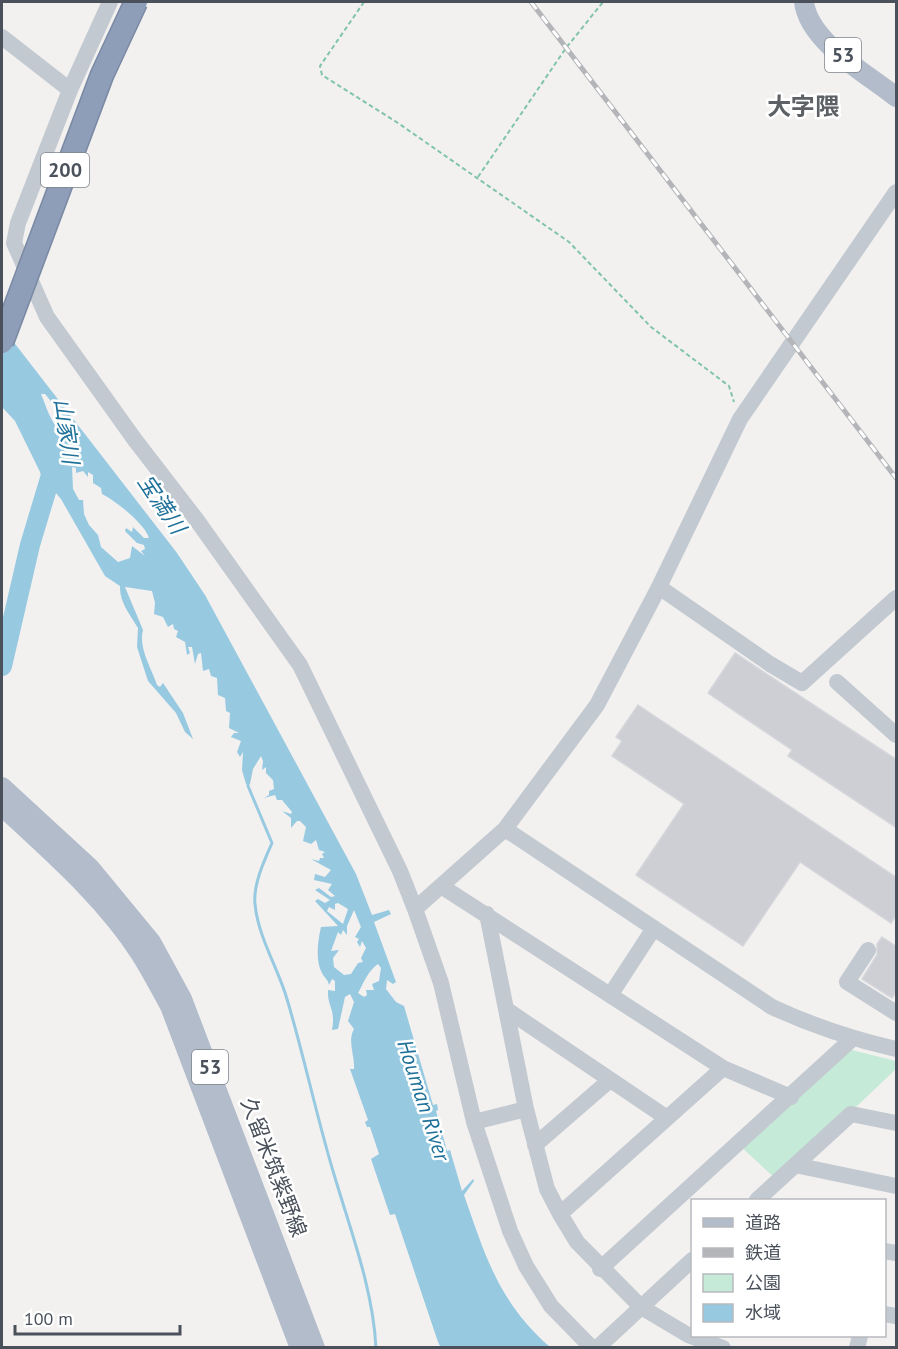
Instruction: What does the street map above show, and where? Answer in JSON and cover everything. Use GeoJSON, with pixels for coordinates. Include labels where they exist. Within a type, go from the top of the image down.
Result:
{"type":"FeatureCollection","features":[{"type":"Feature","properties":{"kind":"highway","name":"200"},"geometry":{"type":"LineString","coordinates":[[2,342],[102,75],[136,2]]}},
{"type":"Feature","properties":{"kind":"main road","name":"53"},"geometry":{"type":"LineString","coordinates":[[804,2],[806,14],[826,42],[897,97]]}},
{"type":"Feature","properties":{"kind":"main road","name":"久留米筑紫野線"},"geometry":{"type":"LineString","coordinates":[[2,787],[112,916],[140,953],[170,1006],[300,1347]]}},
{"type":"Feature","properties":{"kind":"main road","name":"久留米筑紫野線"},"geometry":{"type":"LineString","coordinates":[[2,806],[90,868],[151,942],[182,999],[315,1347]]}},
{"type":"Feature","properties":{"kind":"street"},"geometry":{"type":"LineString","coordinates":[[110,2],[70,90],[18,223],[14,243],[18,255],[46,316],[300,665],[400,871],[415,909],[441,983],[474,1122],[497,1196],[526,1266],[551,1305],[592,1347]]}},
{"type":"Feature","properties":{"kind":"street"},"geometry":{"type":"LineString","coordinates":[[2,37],[70,90]]}},
{"type":"Feature","properties":{"kind":"street"},"geometry":{"type":"LineString","coordinates":[[415,909],[505,829],[597,705],[659,587],[740,419],[897,192]]}},
{"type":"Feature","properties":{"kind":"street"},"geometry":{"type":"LineString","coordinates":[[659,587],[770,664],[802,683],[897,598]]}},
{"type":"Feature","properties":{"kind":"street"},"geometry":{"type":"LineString","coordinates":[[837,682],[897,735]]}},
{"type":"Feature","properties":{"kind":"street"},"geometry":{"type":"LineString","coordinates":[[505,829],[772,1007],[813,1026],[852,1039],[897,1049]]}},
{"type":"Feature","properties":{"kind":"street"},"geometry":{"type":"LineString","coordinates":[[441,886],[723,1068],[791,1097]]}},
{"type":"Feature","properties":{"kind":"street"},"geometry":{"type":"LineString","coordinates":[[487,914],[526,1109],[547,1190],[577,1242],[600,1269],[641,1307],[691,1336]]}},
{"type":"Feature","properties":{"kind":"street"},"geometry":{"type":"LineString","coordinates":[[611,994],[654,928]]}},
{"type":"Feature","properties":{"kind":"street"},"geometry":{"type":"LineString","coordinates":[[868,950],[848,982],[897,1013]]}},
{"type":"Feature","properties":{"kind":"street"},"geometry":{"type":"LineString","coordinates":[[507,1010],[667,1118]]}},
{"type":"Feature","properties":{"kind":"street"},"geometry":{"type":"LineString","coordinates":[[600,1269],[852,1039]]}},
{"type":"Feature","properties":{"kind":"street"},"geometry":{"type":"LineString","coordinates":[[560,1214],[723,1068]]}},
{"type":"Feature","properties":{"kind":"street"},"geometry":{"type":"LineString","coordinates":[[535,1145],[610,1080]]}},
{"type":"Feature","properties":{"kind":"street"},"geometry":{"type":"LineString","coordinates":[[474,1122],[526,1109]]}},
{"type":"Feature","properties":{"kind":"street"},"geometry":{"type":"LineString","coordinates":[[758,1199],[851,1114],[897,1123]]}},
{"type":"Feature","properties":{"kind":"street"},"geometry":{"type":"LineString","coordinates":[[795,1165],[897,1186]]}},
{"type":"Feature","properties":{"kind":"street"},"geometry":{"type":"LineString","coordinates":[[597,1347],[691,1264]]}},
{"type":"Feature","properties":{"kind":"street"},"geometry":{"type":"LineString","coordinates":[[694,1337],[723,1347]]}},
{"type":"Feature","properties":{"kind":"path"},"geometry":{"type":"LineString","coordinates":[[364,2],[320,66],[322,75],[478,177],[569,242],[651,327],[729,386],[740,419]]}},
{"type":"Feature","properties":{"kind":"path"},"geometry":{"type":"LineString","coordinates":[[478,177],[566,48],[603,2]]}},
{"type":"Feature","properties":{"kind":"green space"},"geometry":{"type":"Polygon","coordinates":[[[844,1048],[896,1061],[896,1069],[778,1181],[738,1144],[844,1048]]]}},
{"type":"Feature","properties":{"kind":"water","name":"Houman River"},"geometry":{"type":"Polygon","coordinates":[[[2,327],[177,553],[205,595],[356,874],[372,915],[389,910],[391,914],[374,922],[396,982],[393,984],[387,980],[386,989],[396,1002],[404,1006],[433,1105],[437,1104],[438,1110],[436,1111],[447,1151],[450,1150],[462,1191],[473,1179],[474,1181],[464,1195],[487,1259],[506,1296],[518,1313],[550,1347],[441,1348],[395,1214],[390,1215],[371,1159],[379,1154],[370,1127],[367,1127],[365,1122],[368,1120],[350,1069],[354,1069],[351,1038],[354,1029],[348,1021],[354,1002],[350,994],[345,997],[338,1029],[332,1030],[333,1017],[328,990],[335,991],[335,981],[332,979],[329,985],[323,975],[318,963],[318,950],[321,927],[338,926],[315,901],[318,899],[325,903],[330,900],[315,890],[319,888],[331,897],[335,896],[328,890],[332,884],[314,880],[315,874],[325,877],[331,870],[311,859],[319,861],[320,858],[324,858],[322,854],[325,852],[319,850],[316,840],[311,844],[303,841],[306,827],[300,821],[297,821],[291,828],[291,818],[282,811],[291,814],[292,812],[282,800],[277,800],[275,795],[264,798],[269,795],[269,791],[274,789],[273,780],[266,773],[266,767],[262,770],[261,756],[253,769],[250,784],[246,784],[242,770],[243,752],[240,757],[237,752],[241,741],[231,737],[234,733],[239,733],[229,728],[230,713],[226,711],[225,698],[218,695],[217,678],[211,676],[209,669],[203,671],[201,653],[198,654],[195,664],[192,647],[188,647],[190,653],[187,655],[185,642],[176,637],[178,631],[174,629],[173,624],[168,627],[163,617],[154,614],[155,603],[152,591],[125,587],[143,630],[142,644],[157,685],[160,687],[163,683],[183,713],[193,739],[185,732],[176,713],[148,681],[137,647],[138,628],[123,603],[120,586],[105,576],[61,499],[42,476],[15,421],[2,407],[2,327]],[[41,394],[57,428],[57,432],[53,431],[62,439],[62,428],[69,428],[77,433],[45,394],[41,394]],[[72,467],[73,489],[79,500],[83,500],[84,514],[89,525],[98,535],[101,547],[118,562],[130,558],[132,546],[145,556],[141,551],[145,549],[144,545],[137,543],[125,531],[126,528],[132,532],[133,527],[144,538],[149,538],[146,532],[129,513],[102,494],[101,488],[93,483],[93,475],[88,472],[88,477],[83,471],[76,473],[76,468],[72,467]],[[338,903],[335,904],[335,910],[329,907],[327,911],[343,924],[348,909],[338,903]],[[354,910],[347,926],[347,935],[343,930],[341,935],[338,932],[331,951],[339,950],[333,958],[334,967],[344,975],[351,974],[358,963],[363,962],[361,958],[366,948],[362,941],[360,947],[357,942],[359,939],[355,937],[361,927],[354,910]],[[378,964],[358,993],[364,997],[367,995],[366,990],[374,990],[372,984],[379,981],[381,968],[378,964]]]}},
{"type":"Feature","properties":{"kind":"building"},"geometry":{"type":"Polygon","coordinates":[[[735,653],[897,760],[897,828],[788,756],[792,750],[708,693],[735,653]]]}},
{"type":"Feature","properties":{"kind":"building"},"geometry":{"type":"Polygon","coordinates":[[[638,705],[897,878],[897,914],[891,923],[800,862],[743,946],[636,875],[684,804],[612,756],[622,741],[616,737],[638,705]]]}},
{"type":"Feature","properties":{"kind":"building"},"geometry":{"type":"Polygon","coordinates":[[[882,937],[897,947],[897,991],[892,998],[862,979],[877,955],[877,944],[882,937]]]}},
{"type":"Feature","properties":{"kind":"waterway","name":"山家川"},"geometry":{"type":"LineString","coordinates":[[2,666],[30,545],[51,475],[48,458]]}},
{"type":"Feature","properties":{"kind":"waterway"},"geometry":{"type":"LineString","coordinates":[[248,765],[249,750]]}},
{"type":"Feature","properties":{"kind":"waterway"},"geometry":{"type":"LineString","coordinates":[[248,780],[248,786],[272,843],[256,889],[257,916],[287,999],[327,1150],[360,1259],[370,1303],[376,1348]]}},
{"type":"Feature","properties":{"kind":"railway"},"geometry":{"type":"LineString","coordinates":[[531,2],[896,478]]}},
{"type":"Feature","properties":{"kind":"district","name":"大字隈"},"geometry":{"type":"Point","coordinates":[803,106]}},
{"type":"Feature","properties":{"kind":"water label","name":"宝満川"},"geometry":{"type":"Point","coordinates":[162,504]}}]}
